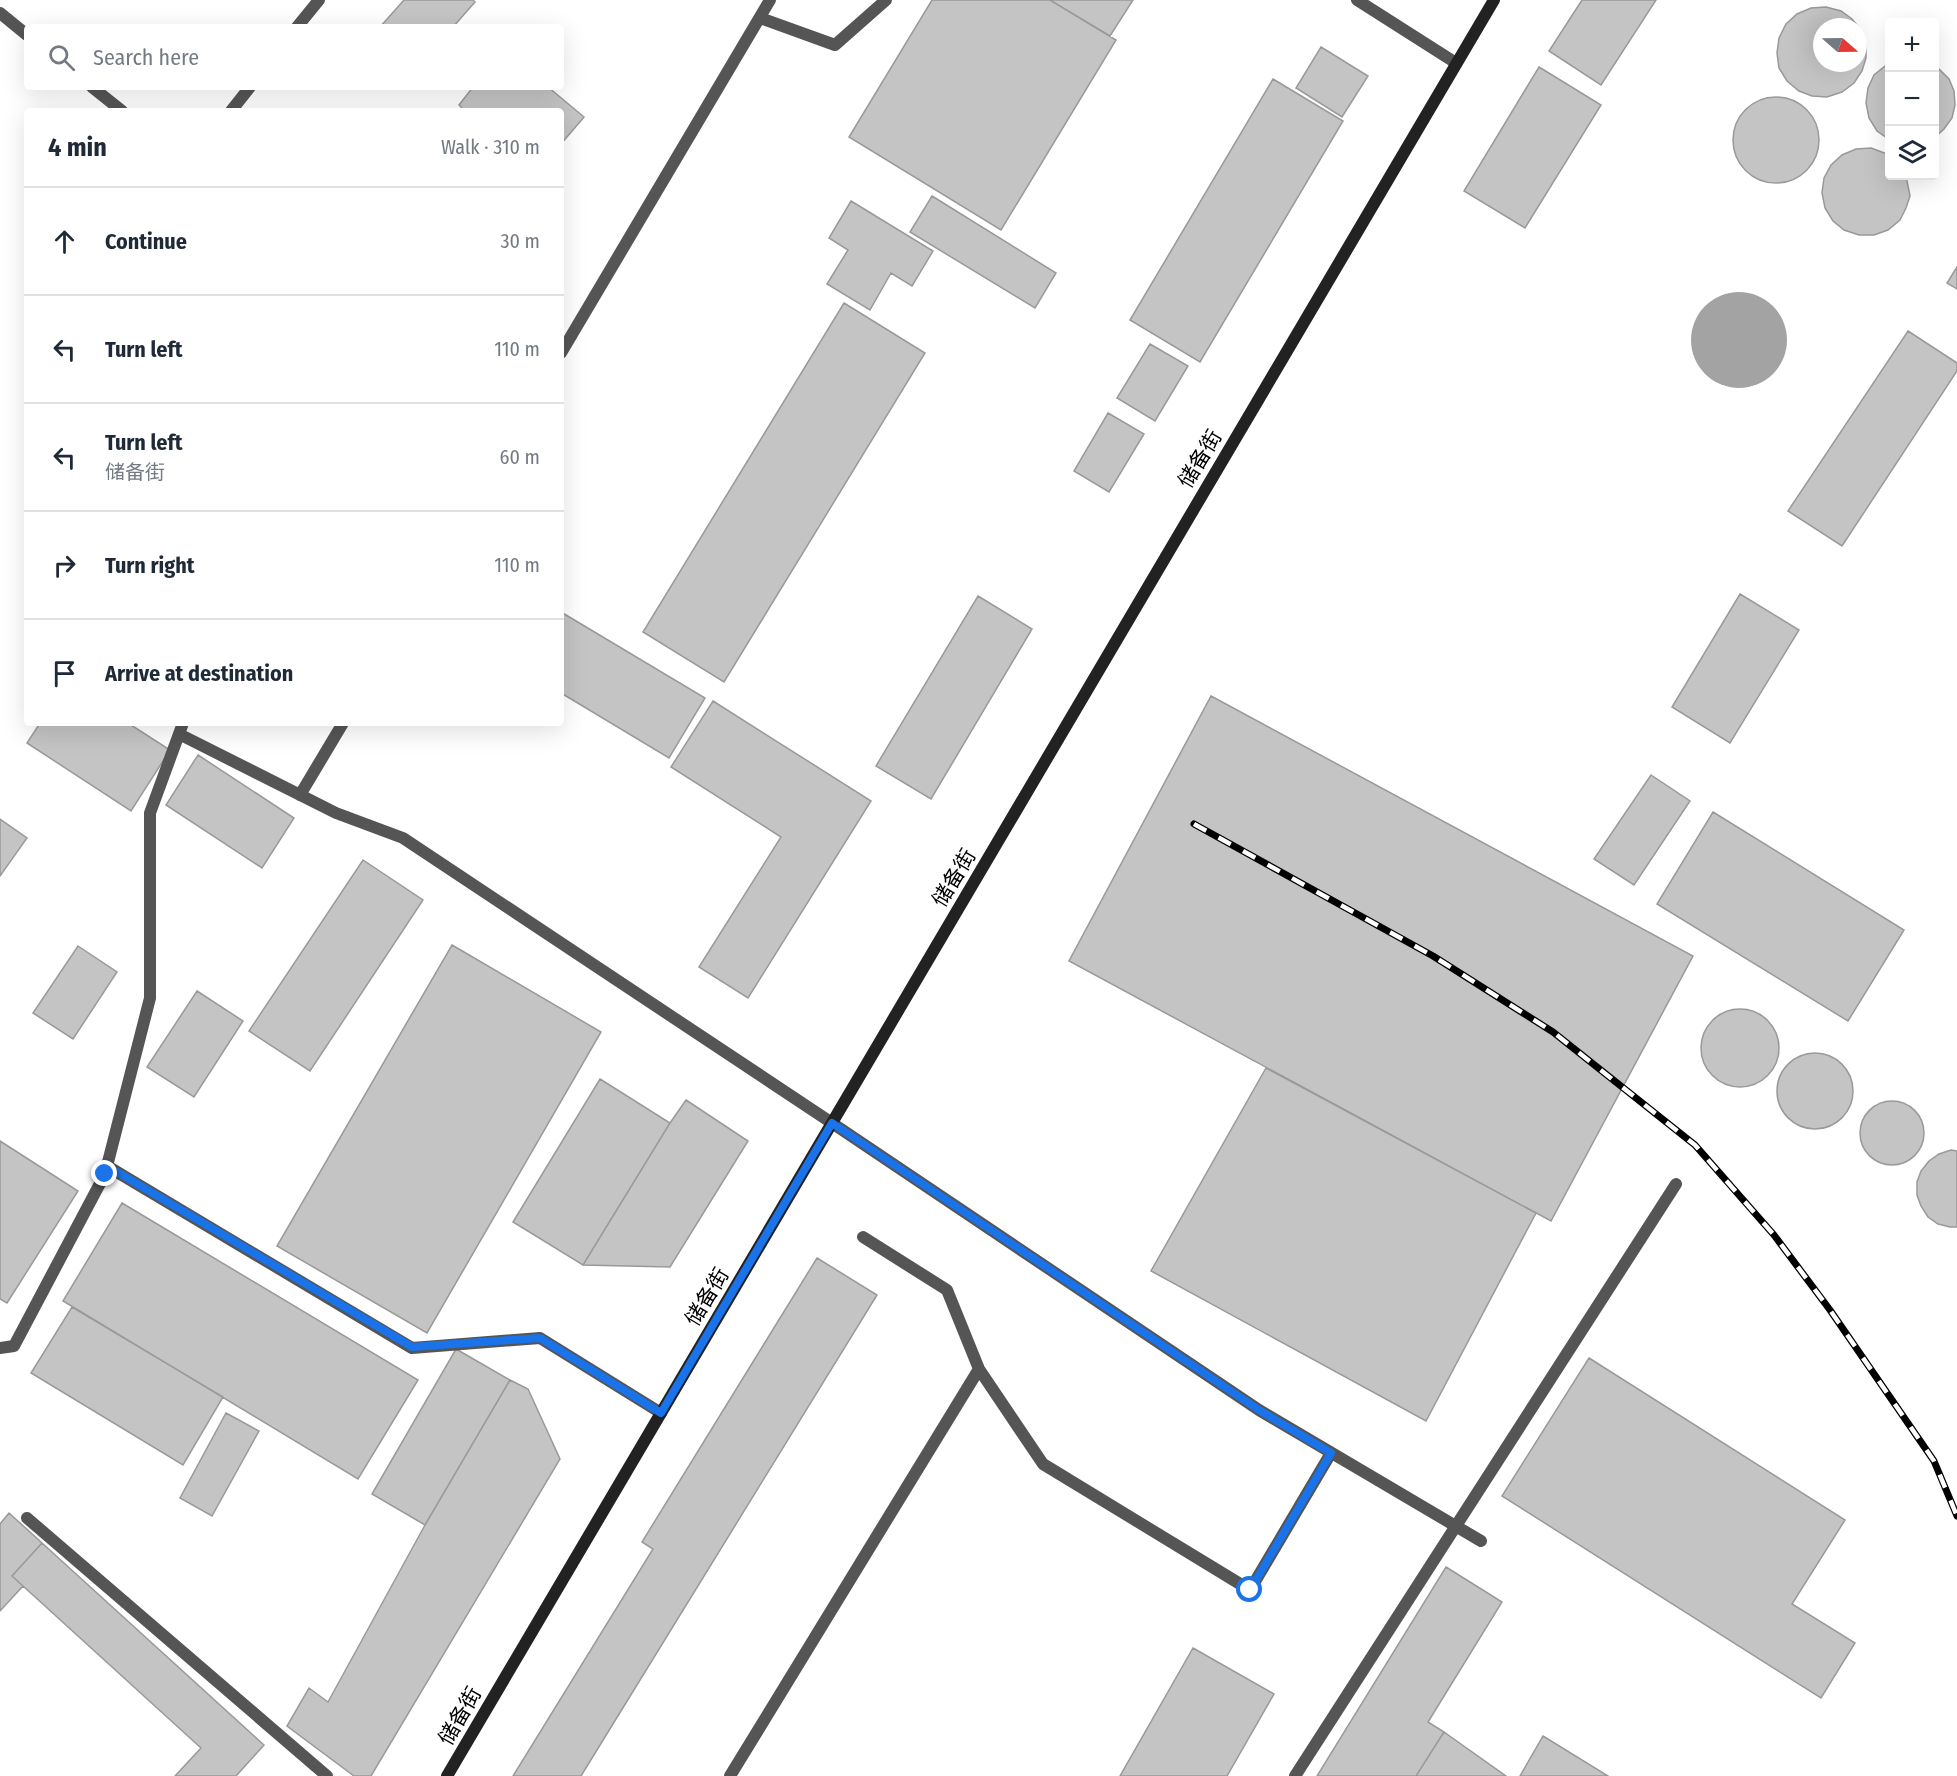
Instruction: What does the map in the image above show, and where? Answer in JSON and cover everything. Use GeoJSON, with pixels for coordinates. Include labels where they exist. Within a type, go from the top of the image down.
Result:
{"type":"FeatureCollection","features":[{"type":"Feature","properties":{"kind":"street","name":"储备街"},"geometry":{"type":"LineString","coordinates":[[447,1776],[1494,0]]}},
{"type":"Feature","properties":{"kind":"lane"},"geometry":{"type":"LineString","coordinates":[[299,24],[319,0]]}},
{"type":"Feature","properties":{"kind":"lane"},"geometry":{"type":"LineString","coordinates":[[564,348],[770,0]]}},
{"type":"Feature","properties":{"kind":"lane"},"geometry":{"type":"LineString","coordinates":[[759,18],[835,45],[886,0]]}},
{"type":"Feature","properties":{"kind":"lane"},"geometry":{"type":"LineString","coordinates":[[1357,0],[1456,63]]}},
{"type":"Feature","properties":{"kind":"lane"},"geometry":{"type":"LineString","coordinates":[[0,13],[24,33]]}},
{"type":"Feature","properties":{"kind":"lane"},"geometry":{"type":"LineString","coordinates":[[96,90],[118,108]]}},
{"type":"Feature","properties":{"kind":"lane"},"geometry":{"type":"LineString","coordinates":[[233,108],[248,90]]}},
{"type":"Feature","properties":{"kind":"lane"},"geometry":{"type":"LineString","coordinates":[[300,795],[341,726]]}},
{"type":"Feature","properties":{"kind":"lane"},"geometry":{"type":"LineString","coordinates":[[0,1348],[14,1346],[105,1174],[150,998],[150,813],[181,728],[336,813],[403,838],[1259,1410],[1481,1541]]}},
{"type":"Feature","properties":{"kind":"lane"},"geometry":{"type":"LineString","coordinates":[[107,1166],[412,1347],[540,1338],[661,1413]]}},
{"type":"Feature","properties":{"kind":"lane"},"geometry":{"type":"LineString","coordinates":[[1295,1776],[1676,1184]]}},
{"type":"Feature","properties":{"kind":"lane"},"geometry":{"type":"LineString","coordinates":[[862,1237],[947,1290],[979,1369],[1043,1464],[1250,1590],[1331,1453]]}},
{"type":"Feature","properties":{"kind":"lane"},"geometry":{"type":"LineString","coordinates":[[730,1776],[979,1369]]}},
{"type":"Feature","properties":{"kind":"lane"},"geometry":{"type":"LineString","coordinates":[[27,1518],[327,1776]]}},
{"type":"Feature","properties":{"kind":"shaded area"},"geometry":{"type":"Polygon","coordinates":[[[1739,292],[1758,295],[1773,306],[1784,321],[1787,340],[1784,359],[1773,374],[1758,385],[1739,388],[1720,385],[1705,374],[1694,359],[1691,340],[1694,321],[1705,306],[1720,295],[1739,292]]]}},
{"type":"Feature","properties":{"kind":"building"},"geometry":{"type":"Polygon","coordinates":[[[404,0],[473,0],[475,2],[456,24],[383,24],[404,0]]]}},
{"type":"Feature","properties":{"kind":"building"},"geometry":{"type":"Polygon","coordinates":[[[932,0],[1050,0],[1116,40],[1001,230],[849,137],[932,0]]]}},
{"type":"Feature","properties":{"kind":"building"},"geometry":{"type":"Polygon","coordinates":[[[1050,0],[1133,0],[1110,36],[1050,0]]]}},
{"type":"Feature","properties":{"kind":"building"},"geometry":{"type":"Polygon","coordinates":[[[1582,0],[1656,0],[1601,85],[1549,51],[1582,0]]]}},
{"type":"Feature","properties":{"kind":"building"},"geometry":{"type":"Polygon","coordinates":[[[1826,7],[1841,11],[1851,18],[1813,18],[1813,72],[1861,72],[1854,83],[1842,92],[1827,97],[1812,96],[1799,91],[1787,81],[1779,68],[1777,53],[1779,38],[1786,24],[1797,14],[1811,8],[1826,7]]]}},
{"type":"Feature","properties":{"kind":"building"},"geometry":{"type":"Polygon","coordinates":[[[1321,47],[1368,76],[1342,117],[1296,88],[1321,47]]]}},
{"type":"Feature","properties":{"kind":"building"},"geometry":{"type":"Polygon","coordinates":[[[1885,66],[1885,137],[1877,131],[1869,118],[1866,103],[1868,88],[1874,75],[1885,66]]]}},
{"type":"Feature","properties":{"kind":"building"},"geometry":{"type":"Polygon","coordinates":[[[1539,67],[1601,105],[1525,228],[1464,191],[1539,67]]]}},
{"type":"Feature","properties":{"kind":"building"},"geometry":{"type":"Polygon","coordinates":[[[1939,69],[1949,79],[1954,91],[1955,105],[1952,118],[1939,134],[1939,69]]]}},
{"type":"Feature","properties":{"kind":"building"},"geometry":{"type":"Polygon","coordinates":[[[1273,79],[1343,121],[1200,362],[1130,320],[1273,79]]]}},
{"type":"Feature","properties":{"kind":"building"},"geometry":{"type":"Polygon","coordinates":[[[471,90],[552,90],[584,117],[564,140],[564,108],[462,108],[459,105],[471,90]]]}},
{"type":"Feature","properties":{"kind":"building"},"geometry":{"type":"Polygon","coordinates":[[[1776,97],[1800,104],[1812,116],[1819,140],[1812,164],[1800,176],[1776,183],[1752,176],[1740,164],[1733,140],[1740,116],[1752,104],[1776,97]]]}},
{"type":"Feature","properties":{"kind":"building"},"geometry":{"type":"Polygon","coordinates":[[[1871,148],[1885,153],[1885,180],[1907,180],[1910,196],[1900,220],[1888,230],[1874,235],[1859,235],[1844,230],[1833,221],[1825,208],[1822,193],[1824,178],[1831,165],[1842,155],[1856,149],[1871,148]]]}},
{"type":"Feature","properties":{"kind":"building"},"geometry":{"type":"Polygon","coordinates":[[[932,196],[1056,273],[1035,308],[910,232],[932,196]]]}},
{"type":"Feature","properties":{"kind":"building"},"geometry":{"type":"Polygon","coordinates":[[[851,201],[933,251],[912,286],[891,273],[870,310],[827,284],[848,250],[829,238],[851,201]]]}},
{"type":"Feature","properties":{"kind":"building"},"geometry":{"type":"Polygon","coordinates":[[[1957,267],[1957,289],[1947,283],[1957,267]]]}},
{"type":"Feature","properties":{"kind":"building"},"geometry":{"type":"Polygon","coordinates":[[[844,303],[925,353],[724,682],[643,632],[844,303]]]}},
{"type":"Feature","properties":{"kind":"building"},"geometry":{"type":"Polygon","coordinates":[[[1908,331],[1957,363],[1957,371],[1842,546],[1788,511],[1908,331]]]}},
{"type":"Feature","properties":{"kind":"building"},"geometry":{"type":"Polygon","coordinates":[[[1150,344],[1188,366],[1155,421],[1117,398],[1150,344]]]}},
{"type":"Feature","properties":{"kind":"building"},"geometry":{"type":"Polygon","coordinates":[[[1108,413],[1144,434],[1109,492],[1074,471],[1108,413]]]}},
{"type":"Feature","properties":{"kind":"building"},"geometry":{"type":"Polygon","coordinates":[[[1740,594],[1799,630],[1730,743],[1672,707],[1740,594]]]}},
{"type":"Feature","properties":{"kind":"building"},"geometry":{"type":"Polygon","coordinates":[[[978,596],[1032,629],[931,799],[876,766],[978,596]]]}},
{"type":"Feature","properties":{"kind":"building"},"geometry":{"type":"Polygon","coordinates":[[[564,614],[705,698],[669,758],[564,695],[564,614]]]}},
{"type":"Feature","properties":{"kind":"building"},"geometry":{"type":"Polygon","coordinates":[[[1211,696],[1693,956],[1551,1221],[1069,961],[1211,696]]]}},
{"type":"Feature","properties":{"kind":"building"},"geometry":{"type":"Polygon","coordinates":[[[713,701],[871,801],[748,998],[699,967],[781,837],[671,767],[713,701]]]}},
{"type":"Feature","properties":{"kind":"building"},"geometry":{"type":"Polygon","coordinates":[[[38,726],[133,726],[170,750],[131,811],[27,743],[38,726]]]}},
{"type":"Feature","properties":{"kind":"building"},"geometry":{"type":"Polygon","coordinates":[[[198,755],[294,818],[262,868],[166,805],[198,755]]]}},
{"type":"Feature","properties":{"kind":"building"},"geometry":{"type":"Polygon","coordinates":[[[1651,775],[1690,801],[1634,885],[1594,859],[1651,775]]]}},
{"type":"Feature","properties":{"kind":"building"},"geometry":{"type":"Polygon","coordinates":[[[1713,812],[1904,930],[1848,1021],[1657,904],[1713,812]]]}},
{"type":"Feature","properties":{"kind":"building"},"geometry":{"type":"Polygon","coordinates":[[[0,819],[27,838],[0,876],[0,819]]]}},
{"type":"Feature","properties":{"kind":"building"},"geometry":{"type":"Polygon","coordinates":[[[363,860],[423,900],[310,1071],[249,1031],[363,860]]]}},
{"type":"Feature","properties":{"kind":"building"},"geometry":{"type":"Polygon","coordinates":[[[452,945],[601,1032],[427,1333],[277,1246],[452,945]]]}},
{"type":"Feature","properties":{"kind":"building"},"geometry":{"type":"Polygon","coordinates":[[[78,946],[117,972],[73,1039],[33,1013],[78,946]]]}},
{"type":"Feature","properties":{"kind":"building"},"geometry":{"type":"Polygon","coordinates":[[[197,991],[243,1021],[194,1097],[147,1067],[197,991]]]}},
{"type":"Feature","properties":{"kind":"building"},"geometry":{"type":"Polygon","coordinates":[[[1740,1009],[1755,1012],[1772,1026],[1779,1048],[1776,1063],[1762,1080],[1740,1087],[1725,1084],[1708,1070],[1701,1048],[1704,1033],[1718,1016],[1740,1009]]]}},
{"type":"Feature","properties":{"kind":"building"},"geometry":{"type":"Polygon","coordinates":[[[1808,1053],[1822,1053],[1836,1059],[1847,1070],[1853,1084],[1850,1106],[1842,1118],[1822,1129],[1808,1129],[1794,1123],[1783,1112],[1777,1098],[1777,1084],[1783,1070],[1794,1059],[1808,1053]]]}},
{"type":"Feature","properties":{"kind":"building"},"geometry":{"type":"Polygon","coordinates":[[[1266,1068],[1536,1213],[1426,1421],[1151,1271],[1266,1068]]]}},
{"type":"Feature","properties":{"kind":"building"},"geometry":{"type":"Polygon","coordinates":[[[600,1079],[670,1123],[583,1265],[513,1222],[600,1079]]]}},
{"type":"Feature","properties":{"kind":"building"},"geometry":{"type":"Polygon","coordinates":[[[686,1100],[748,1141],[670,1267],[583,1265],[670,1123],[686,1100]]]}},
{"type":"Feature","properties":{"kind":"building"},"geometry":{"type":"Polygon","coordinates":[[[1892,1101],[1910,1107],[1918,1115],[1924,1133],[1918,1151],[1910,1159],[1892,1165],[1874,1159],[1866,1151],[1860,1133],[1866,1115],[1874,1107],[1892,1101]]]}},
{"type":"Feature","properties":{"kind":"building"},"geometry":{"type":"Polygon","coordinates":[[[0,1141],[78,1191],[7,1303],[0,1299],[0,1141]]]}},
{"type":"Feature","properties":{"kind":"building"},"geometry":{"type":"Polygon","coordinates":[[[1951,1150],[1957,1151],[1957,1227],[1938,1224],[1928,1217],[1917,1195],[1917,1182],[1921,1171],[1939,1154],[1951,1150]]]}},
{"type":"Feature","properties":{"kind":"building"},"geometry":{"type":"Polygon","coordinates":[[[122,1203],[418,1380],[358,1479],[63,1301],[122,1203]]]}},
{"type":"Feature","properties":{"kind":"building"},"geometry":{"type":"Polygon","coordinates":[[[817,1258],[877,1295],[581,1776],[513,1776],[653,1549],[642,1542],[817,1258]]]}},
{"type":"Feature","properties":{"kind":"building"},"geometry":{"type":"Polygon","coordinates":[[[72,1307],[223,1397],[183,1465],[31,1373],[72,1307]]]}},
{"type":"Feature","properties":{"kind":"building"},"geometry":{"type":"Polygon","coordinates":[[[456,1349],[510,1380],[425,1525],[372,1494],[456,1349]]]}},
{"type":"Feature","properties":{"kind":"building"},"geometry":{"type":"Polygon","coordinates":[[[1589,1358],[1845,1520],[1792,1604],[1855,1643],[1821,1698],[1502,1496],[1589,1358]]]}},
{"type":"Feature","properties":{"kind":"building"},"geometry":{"type":"Polygon","coordinates":[[[510,1380],[528,1389],[560,1459],[371,1776],[354,1776],[287,1726],[309,1688],[328,1702],[425,1525],[510,1380]]]}},
{"type":"Feature","properties":{"kind":"building"},"geometry":{"type":"Polygon","coordinates":[[[226,1413],[259,1431],[212,1516],[180,1498],[226,1413]]]}},
{"type":"Feature","properties":{"kind":"building"},"geometry":{"type":"Polygon","coordinates":[[[9,1513],[42,1543],[12,1576],[23,1586],[0,1611],[0,1524],[9,1513]]]}},
{"type":"Feature","properties":{"kind":"building"},"geometry":{"type":"Polygon","coordinates":[[[42,1543],[264,1745],[236,1776],[175,1776],[201,1748],[12,1576],[42,1543]]]}},
{"type":"Feature","properties":{"kind":"building"},"geometry":{"type":"Polygon","coordinates":[[[1446,1567],[1502,1602],[1428,1722],[1444,1732],[1416,1776],[1317,1776],[1446,1567]]]}},
{"type":"Feature","properties":{"kind":"building"},"geometry":{"type":"Polygon","coordinates":[[[1193,1648],[1274,1694],[1227,1776],[1120,1776],[1193,1648]]]}},
{"type":"Feature","properties":{"kind":"building"},"geometry":{"type":"Polygon","coordinates":[[[1444,1732],[1506,1776],[1416,1776],[1444,1732]]]}},
{"type":"Feature","properties":{"kind":"building"},"geometry":{"type":"Polygon","coordinates":[[[1543,1736],[1608,1776],[1520,1776],[1543,1736]]]}},
{"type":"Feature","properties":{"kind":"railway"},"geometry":{"type":"LineString","coordinates":[[1194,824],[1433,956],[1553,1032],[1695,1145],[1774,1235],[1830,1310],[1934,1461],[1957,1516]]}},
{"type":"Feature","properties":{"kind":"route"},"geometry":{"type":"LineString","coordinates":[[105,1174],[107,1166],[412,1347],[540,1338],[661,1413],[832,1123],[1259,1410],[1331,1453],[1250,1590]]}}]}
